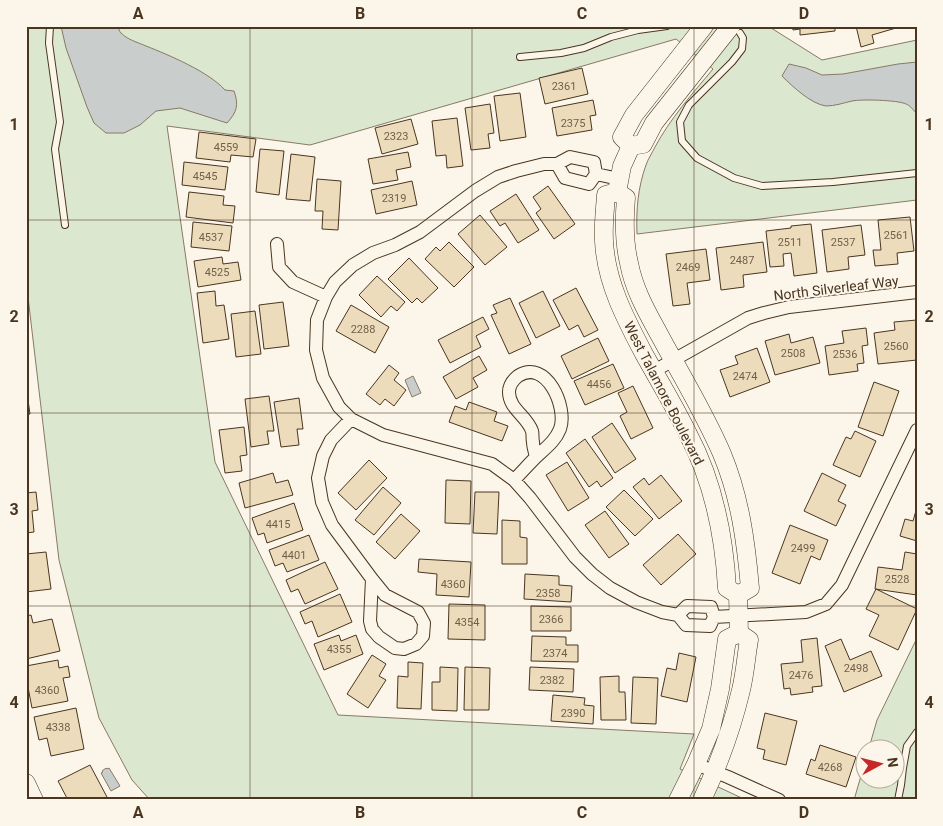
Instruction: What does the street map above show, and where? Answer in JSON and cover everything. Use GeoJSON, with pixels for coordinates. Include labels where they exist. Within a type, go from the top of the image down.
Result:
{"type":"FeatureCollection","features":[{"type":"Feature","properties":{"kind":"street"},"geometry":{"type":"LineString","coordinates":[[704,26],[634,115],[622,137],[631,146],[643,144],[654,123],[735,30]]}},
{"type":"Feature","properties":{"kind":"street","name":"West Talamore Boulevard"},"geometry":{"type":"LineString","coordinates":[[618,186],[626,198],[625,237],[628,262],[640,300],[708,424],[722,455],[738,506],[744,530],[750,588],[738,595],[727,588],[726,564],[721,535],[701,462],[689,435],[626,321],[614,291],[608,266],[604,241],[606,195],[618,186],[622,166],[631,146]]}},
{"type":"Feature","properties":{"kind":"street"},"geometry":{"type":"LineString","coordinates":[[557,164],[565,178],[588,184],[596,174],[594,162],[570,157],[557,164],[544,164],[498,177],[475,191],[420,232],[395,245],[373,253],[353,265],[335,282],[316,320],[316,350],[323,378],[338,407],[351,420],[384,435],[492,464],[514,480],[575,557],[610,588],[636,602],[662,612],[678,615],[686,625],[710,626],[714,617],[711,607],[687,606],[678,615]]}},
{"type":"Feature","properties":{"kind":"street"},"geometry":{"type":"LineString","coordinates":[[596,174],[618,186]]}},
{"type":"Feature","properties":{"kind":"street"},"geometry":{"type":"LineString","coordinates":[[277,244],[279,266],[293,282],[326,297]]}},
{"type":"Feature","properties":{"kind":"street","name":"North Silverleaf Way"},"geometry":{"type":"LineString","coordinates":[[654,371],[748,318],[764,313],[789,307],[917,292]]}},
{"type":"Feature","properties":{"kind":"street"},"geometry":{"type":"LineString","coordinates":[[514,480],[552,443],[560,430],[562,419],[558,398],[547,379],[532,372],[518,376],[512,381],[509,390],[510,399],[528,423],[532,432],[536,457]]}},
{"type":"Feature","properties":{"kind":"street"},"geometry":{"type":"LineString","coordinates":[[351,420],[331,440],[323,456],[318,478],[322,502],[332,525],[385,595],[418,612],[424,623],[423,636],[416,644],[404,649],[395,648],[372,629],[370,621],[372,579]]}},
{"type":"Feature","properties":{"kind":"street"},"geometry":{"type":"LineString","coordinates":[[714,617],[739,624],[806,612],[826,604],[842,586],[917,430]]}},
{"type":"Feature","properties":{"kind":"street"},"geometry":{"type":"LineString","coordinates":[[702,800],[729,735],[741,689],[749,640],[739,624],[738,595]]}},
{"type":"Feature","properties":{"kind":"street"},"geometry":{"type":"LineString","coordinates":[[678,800],[696,764],[710,728],[720,689],[727,640],[739,624]]}},
{"type":"Feature","properties":{"kind":"street"},"geometry":{"type":"LineString","coordinates":[[696,764],[779,800]]}},
{"type":"Feature","properties":{"kind":"street"},"geometry":{"type":"LineString","coordinates":[[26,783],[34,800]]}},
{"type":"Feature","properties":{"kind":"lane"},"geometry":{"type":"LineString","coordinates":[[50,26],[49,43],[60,122],[55,149],[65,225]]}},
{"type":"Feature","properties":{"kind":"lane"},"geometry":{"type":"LineString","coordinates":[[520,57],[561,53],[584,48],[611,37],[638,30],[667,26]]}},
{"type":"Feature","properties":{"kind":"lane"},"geometry":{"type":"LineString","coordinates":[[735,30],[743,38],[742,49],[732,62],[689,105],[680,122],[682,141],[697,158],[734,178],[762,186],[833,182],[917,173]]}},
{"type":"Feature","properties":{"kind":"lane"},"geometry":{"type":"LineString","coordinates":[[898,800],[902,786],[902,768],[907,746],[917,732]]}},
{"type":"Feature","properties":{"kind":"green space"},"geometry":{"type":"Polygon","coordinates":[[[26,26],[768,26],[822,60],[917,40],[917,200],[637,234],[639,190],[648,160],[674,117],[713,69],[676,39],[310,145],[167,126],[215,462],[338,715],[694,734],[680,769],[746,800],[150,800],[132,780],[99,718],[59,560],[26,280],[26,26]]]}},
{"type":"Feature","properties":{"kind":"green space"},"geometry":{"type":"Polygon","coordinates":[[[917,638],[917,800],[854,800],[857,788],[906,788],[906,738],[872,738],[877,720],[917,638]]]}},
{"type":"Feature","properties":{"kind":"shaded area"},"geometry":{"type":"Polygon","coordinates":[[[61,26],[118,26],[119,31],[130,39],[188,65],[218,83],[225,90],[234,91],[237,104],[235,112],[227,123],[180,108],[156,111],[140,125],[124,133],[106,133],[94,123],[87,107],[66,48],[61,26]]]}},
{"type":"Feature","properties":{"kind":"shaded area"},"geometry":{"type":"Polygon","coordinates":[[[917,62],[917,114],[907,105],[888,101],[857,100],[833,106],[820,105],[802,94],[782,76],[789,64],[806,68],[822,75],[843,74],[917,62]]]}},
{"type":"Feature","properties":{"kind":"shaded area"},"geometry":{"type":"Polygon","coordinates":[[[413,376],[421,393],[412,397],[405,380],[413,376]]]}},
{"type":"Feature","properties":{"kind":"shaded area"},"geometry":{"type":"Polygon","coordinates":[[[106,768],[109,768],[120,786],[111,791],[101,773],[106,768]]]}},
{"type":"Feature","properties":{"kind":"building"},"geometry":{"type":"Polygon","coordinates":[[[792,26],[835,26],[835,31],[800,35],[800,29],[793,30],[792,26]]]}},
{"type":"Feature","properties":{"kind":"building"},"geometry":{"type":"Polygon","coordinates":[[[856,26],[903,26],[872,35],[874,43],[861,47],[856,26]]]}},
{"type":"Feature","properties":{"kind":"building"},"geometry":{"type":"Polygon","coordinates":[[[582,68],[588,94],[545,104],[539,78],[582,68]]]}},
{"type":"Feature","properties":{"kind":"building"},"geometry":{"type":"Polygon","coordinates":[[[520,93],[526,137],[500,141],[494,96],[520,93]]]}},
{"type":"Feature","properties":{"kind":"building"},"geometry":{"type":"Polygon","coordinates":[[[593,100],[596,115],[590,116],[592,130],[557,136],[552,108],[593,100]]]}},
{"type":"Feature","properties":{"kind":"building"},"geometry":{"type":"Polygon","coordinates":[[[490,104],[494,133],[488,134],[490,148],[471,150],[465,108],[490,104]]]}},
{"type":"Feature","properties":{"kind":"building"},"geometry":{"type":"Polygon","coordinates":[[[457,118],[463,166],[447,168],[446,155],[436,156],[432,121],[457,118]]]}},
{"type":"Feature","properties":{"kind":"building"},"geometry":{"type":"Polygon","coordinates":[[[411,119],[418,144],[382,154],[375,128],[411,119]]]}},
{"type":"Feature","properties":{"kind":"building"},"geometry":{"type":"Polygon","coordinates":[[[199,132],[256,139],[253,157],[231,155],[230,162],[196,158],[199,132]]]}},
{"type":"Feature","properties":{"kind":"building"},"geometry":{"type":"Polygon","coordinates":[[[260,149],[284,151],[279,195],[256,192],[260,149]]]}},
{"type":"Feature","properties":{"kind":"building"},"geometry":{"type":"Polygon","coordinates":[[[408,152],[411,167],[396,170],[398,180],[373,184],[368,159],[408,152]]]}},
{"type":"Feature","properties":{"kind":"building"},"geometry":{"type":"Polygon","coordinates":[[[291,154],[315,157],[310,201],[286,199],[291,154]]]}},
{"type":"Feature","properties":{"kind":"building"},"geometry":{"type":"Polygon","coordinates":[[[184,162],[228,167],[225,190],[182,185],[184,162]]]}},
{"type":"Feature","properties":{"kind":"building"},"geometry":{"type":"Polygon","coordinates":[[[317,179],[341,181],[338,230],[322,229],[323,211],[315,211],[317,179]]]}},
{"type":"Feature","properties":{"kind":"building"},"geometry":{"type":"Polygon","coordinates":[[[412,181],[417,205],[376,214],[371,190],[412,181]]]}},
{"type":"Feature","properties":{"kind":"building"},"geometry":{"type":"Polygon","coordinates":[[[548,186],[575,224],[554,239],[536,213],[541,209],[533,197],[548,186]]]}},
{"type":"Feature","properties":{"kind":"building"},"geometry":{"type":"Polygon","coordinates":[[[189,192],[224,196],[223,205],[235,206],[233,223],[186,217],[189,192]]]}},
{"type":"Feature","properties":{"kind":"building"},"geometry":{"type":"Polygon","coordinates":[[[516,194],[539,230],[518,243],[505,223],[500,226],[490,211],[516,194]]]}},
{"type":"Feature","properties":{"kind":"building"},"geometry":{"type":"Polygon","coordinates":[[[480,215],[507,247],[485,265],[458,234],[480,215]]]}},
{"type":"Feature","properties":{"kind":"building"},"geometry":{"type":"Polygon","coordinates":[[[910,217],[914,251],[897,253],[898,264],[875,266],[873,250],[881,250],[878,220],[910,217]]]}},
{"type":"Feature","properties":{"kind":"building"},"geometry":{"type":"Polygon","coordinates":[[[193,222],[232,226],[229,251],[191,247],[193,222]]]}},
{"type":"Feature","properties":{"kind":"building"},"geometry":{"type":"Polygon","coordinates":[[[811,224],[817,273],[794,276],[791,253],[783,254],[784,266],[770,267],[766,231],[811,224]]]}},
{"type":"Feature","properties":{"kind":"building"},"geometry":{"type":"Polygon","coordinates":[[[861,225],[865,255],[848,257],[849,269],[827,272],[822,230],[861,225]]]}},
{"type":"Feature","properties":{"kind":"building"},"geometry":{"type":"Polygon","coordinates":[[[449,242],[474,267],[454,287],[425,259],[436,247],[440,251],[449,242]]]}},
{"type":"Feature","properties":{"kind":"building"},"geometry":{"type":"Polygon","coordinates":[[[763,242],[767,272],[743,275],[744,287],[721,290],[716,248],[763,242]]]}},
{"type":"Feature","properties":{"kind":"building"},"geometry":{"type":"Polygon","coordinates":[[[706,249],[710,280],[687,283],[690,304],[673,306],[666,254],[706,249]]]}},
{"type":"Feature","properties":{"kind":"building"},"geometry":{"type":"Polygon","coordinates":[[[222,257],[223,264],[238,262],[241,280],[198,287],[194,261],[222,257]]]}},
{"type":"Feature","properties":{"kind":"building"},"geometry":{"type":"Polygon","coordinates":[[[409,258],[438,288],[422,303],[417,298],[412,303],[388,279],[409,258]]]}},
{"type":"Feature","properties":{"kind":"building"},"geometry":{"type":"Polygon","coordinates":[[[377,276],[405,302],[397,311],[391,306],[381,317],[359,295],[377,276]]]}},
{"type":"Feature","properties":{"kind":"building"},"geometry":{"type":"Polygon","coordinates":[[[576,288],[598,330],[584,337],[578,325],[569,330],[553,300],[576,288]]]}},
{"type":"Feature","properties":{"kind":"building"},"geometry":{"type":"Polygon","coordinates":[[[215,291],[216,306],[224,305],[229,339],[203,343],[197,293],[215,291]]]}},
{"type":"Feature","properties":{"kind":"building"},"geometry":{"type":"Polygon","coordinates":[[[543,291],[560,326],[536,338],[519,303],[543,291]]]}},
{"type":"Feature","properties":{"kind":"building"},"geometry":{"type":"Polygon","coordinates":[[[510,298],[531,344],[509,354],[491,315],[497,313],[493,305],[510,298]]]}},
{"type":"Feature","properties":{"kind":"building"},"geometry":{"type":"Polygon","coordinates":[[[283,302],[289,346],[264,349],[259,305],[283,302]]]}},
{"type":"Feature","properties":{"kind":"building"},"geometry":{"type":"Polygon","coordinates":[[[351,305],[389,327],[375,353],[336,331],[351,305]]]}},
{"type":"Feature","properties":{"kind":"building"},"geometry":{"type":"Polygon","coordinates":[[[255,311],[261,354],[236,357],[231,314],[255,311]]]}},
{"type":"Feature","properties":{"kind":"building"},"geometry":{"type":"Polygon","coordinates":[[[483,317],[489,329],[476,336],[481,347],[450,363],[438,340],[483,317]]]}},
{"type":"Feature","properties":{"kind":"building"},"geometry":{"type":"Polygon","coordinates":[[[917,320],[917,360],[878,364],[874,333],[895,330],[894,322],[917,320]]]}},
{"type":"Feature","properties":{"kind":"building"},"geometry":{"type":"Polygon","coordinates":[[[866,328],[868,345],[862,346],[864,363],[857,364],[858,371],[829,375],[825,346],[844,343],[842,331],[866,328]]]}},
{"type":"Feature","properties":{"kind":"building"},"geometry":{"type":"Polygon","coordinates":[[[789,334],[791,343],[813,337],[820,363],[775,375],[765,341],[789,334]]]}},
{"type":"Feature","properties":{"kind":"building"},"geometry":{"type":"Polygon","coordinates":[[[598,338],[609,361],[572,379],[561,356],[598,338]]]}},
{"type":"Feature","properties":{"kind":"building"},"geometry":{"type":"Polygon","coordinates":[[[757,348],[770,382],[730,397],[720,370],[738,364],[735,356],[757,348]]]}},
{"type":"Feature","properties":{"kind":"building"},"geometry":{"type":"Polygon","coordinates":[[[479,356],[487,370],[473,378],[478,387],[456,399],[443,377],[479,356]]]}},
{"type":"Feature","properties":{"kind":"building"},"geometry":{"type":"Polygon","coordinates":[[[613,364],[624,388],[585,405],[574,381],[613,364]]]}},
{"type":"Feature","properties":{"kind":"building"},"geometry":{"type":"Polygon","coordinates":[[[389,365],[399,373],[394,380],[406,390],[394,406],[385,399],[380,405],[366,394],[389,365]]]}},
{"type":"Feature","properties":{"kind":"building"},"geometry":{"type":"Polygon","coordinates":[[[874,382],[899,391],[883,436],[858,427],[874,382]]]}},
{"type":"Feature","properties":{"kind":"building"},"geometry":{"type":"Polygon","coordinates":[[[26,386],[30,414],[26,415],[26,386]]]}},
{"type":"Feature","properties":{"kind":"building"},"geometry":{"type":"Polygon","coordinates":[[[633,386],[653,428],[631,439],[620,416],[627,412],[618,393],[633,386]]]}},
{"type":"Feature","properties":{"kind":"building"},"geometry":{"type":"Polygon","coordinates":[[[269,396],[274,431],[267,431],[269,444],[251,447],[245,399],[269,396]]]}},
{"type":"Feature","properties":{"kind":"building"},"geometry":{"type":"Polygon","coordinates":[[[299,398],[303,429],[297,429],[299,445],[281,447],[274,402],[299,398]]]}},
{"type":"Feature","properties":{"kind":"building"},"geometry":{"type":"Polygon","coordinates":[[[469,402],[497,412],[494,421],[508,426],[502,441],[449,422],[455,406],[466,410],[469,402]]]}},
{"type":"Feature","properties":{"kind":"building"},"geometry":{"type":"Polygon","coordinates":[[[612,423],[636,459],[615,473],[592,437],[612,423]]]}},
{"type":"Feature","properties":{"kind":"building"},"geometry":{"type":"Polygon","coordinates":[[[244,427],[247,455],[240,456],[242,471],[225,473],[219,430],[244,427]]]}},
{"type":"Feature","properties":{"kind":"building"},"geometry":{"type":"Polygon","coordinates":[[[855,431],[876,441],[860,477],[833,465],[846,437],[851,439],[855,431]]]}},
{"type":"Feature","properties":{"kind":"building"},"geometry":{"type":"Polygon","coordinates":[[[585,439],[613,478],[601,487],[597,481],[589,487],[566,453],[585,439]]]}},
{"type":"Feature","properties":{"kind":"building"},"geometry":{"type":"Polygon","coordinates":[[[369,460],[387,478],[356,510],[338,493],[369,460]]]}},
{"type":"Feature","properties":{"kind":"building"},"geometry":{"type":"Polygon","coordinates":[[[567,462],[589,498],[568,511],[546,475],[567,462]]]}},
{"type":"Feature","properties":{"kind":"building"},"geometry":{"type":"Polygon","coordinates":[[[273,473],[276,483],[288,480],[293,495],[245,508],[239,483],[273,473]]]}},
{"type":"Feature","properties":{"kind":"building"},"geometry":{"type":"Polygon","coordinates":[[[822,473],[846,485],[838,501],[846,505],[836,526],[804,511],[822,473]]]}},
{"type":"Feature","properties":{"kind":"building"},"geometry":{"type":"Polygon","coordinates":[[[661,475],[682,501],[659,519],[633,487],[644,478],[649,485],[661,475]]]}},
{"type":"Feature","properties":{"kind":"building"},"geometry":{"type":"Polygon","coordinates":[[[446,480],[471,481],[470,524],[445,523],[446,480]]]}},
{"type":"Feature","properties":{"kind":"building"},"geometry":{"type":"Polygon","coordinates":[[[383,487],[401,503],[374,535],[355,520],[383,487]]]}},
{"type":"Feature","properties":{"kind":"building"},"geometry":{"type":"Polygon","coordinates":[[[624,490],[653,519],[635,536],[606,507],[624,490]]]}},
{"type":"Feature","properties":{"kind":"building"},"geometry":{"type":"Polygon","coordinates":[[[36,492],[38,510],[32,511],[34,532],[26,533],[26,493],[36,492]]]}},
{"type":"Feature","properties":{"kind":"building"},"geometry":{"type":"Polygon","coordinates":[[[475,492],[499,492],[497,534],[473,533],[475,492]]]}},
{"type":"Feature","properties":{"kind":"building"},"geometry":{"type":"Polygon","coordinates":[[[294,503],[303,530],[267,543],[264,533],[258,535],[252,518],[294,503]]]}},
{"type":"Feature","properties":{"kind":"building"},"geometry":{"type":"Polygon","coordinates":[[[917,507],[917,541],[900,536],[905,519],[913,521],[917,507]]]}},
{"type":"Feature","properties":{"kind":"building"},"geometry":{"type":"Polygon","coordinates":[[[605,511],[629,544],[609,558],[585,525],[605,511]]]}},
{"type":"Feature","properties":{"kind":"building"},"geometry":{"type":"Polygon","coordinates":[[[401,514],[420,531],[395,559],[376,542],[401,514]]]}},
{"type":"Feature","properties":{"kind":"building"},"geometry":{"type":"Polygon","coordinates":[[[502,520],[520,521],[520,537],[527,538],[527,564],[502,564],[502,520]]]}},
{"type":"Feature","properties":{"kind":"building"},"geometry":{"type":"Polygon","coordinates":[[[790,525],[828,540],[820,560],[811,556],[800,584],[772,573],[790,525]]]}},
{"type":"Feature","properties":{"kind":"building"},"geometry":{"type":"Polygon","coordinates":[[[678,534],[696,554],[661,585],[643,565],[678,534]]]}},
{"type":"Feature","properties":{"kind":"building"},"geometry":{"type":"Polygon","coordinates":[[[309,535],[319,560],[287,572],[283,563],[275,566],[269,550],[309,535]]]}},
{"type":"Feature","properties":{"kind":"building"},"geometry":{"type":"Polygon","coordinates":[[[46,552],[51,589],[26,592],[26,554],[46,552]]]}},
{"type":"Feature","properties":{"kind":"building"},"geometry":{"type":"Polygon","coordinates":[[[905,552],[917,554],[917,595],[875,589],[878,567],[902,570],[905,552]]]}},
{"type":"Feature","properties":{"kind":"building"},"geometry":{"type":"Polygon","coordinates":[[[419,559],[471,562],[469,597],[436,595],[437,574],[418,572],[419,559]]]}},
{"type":"Feature","properties":{"kind":"building"},"geometry":{"type":"Polygon","coordinates":[[[325,562],[338,589],[305,604],[298,589],[291,592],[286,580],[325,562]]]}},
{"type":"Feature","properties":{"kind":"building"},"geometry":{"type":"Polygon","coordinates":[[[525,574],[559,576],[559,585],[572,586],[571,602],[524,599],[525,574]]]}},
{"type":"Feature","properties":{"kind":"building"},"geometry":{"type":"Polygon","coordinates":[[[876,589],[917,609],[898,650],[869,636],[879,615],[866,609],[876,589]]]}},
{"type":"Feature","properties":{"kind":"building"},"geometry":{"type":"Polygon","coordinates":[[[340,594],[352,622],[318,637],[312,621],[305,624],[300,612],[340,594]]]}},
{"type":"Feature","properties":{"kind":"building"},"geometry":{"type":"Polygon","coordinates":[[[449,604],[485,605],[485,640],[448,639],[449,604]]]}},
{"type":"Feature","properties":{"kind":"building"},"geometry":{"type":"Polygon","coordinates":[[[531,606],[571,607],[571,631],[531,631],[531,606]]]}},
{"type":"Feature","properties":{"kind":"building"},"geometry":{"type":"Polygon","coordinates":[[[31,615],[33,623],[52,619],[60,651],[26,659],[26,616],[31,615]]]}},
{"type":"Feature","properties":{"kind":"building"},"geometry":{"type":"Polygon","coordinates":[[[339,635],[341,641],[356,635],[363,654],[324,670],[314,644],[339,635]]]}},
{"type":"Feature","properties":{"kind":"building"},"geometry":{"type":"Polygon","coordinates":[[[532,636],[566,637],[566,645],[578,645],[578,662],[531,661],[532,636]]]}},
{"type":"Feature","properties":{"kind":"building"},"geometry":{"type":"Polygon","coordinates":[[[817,638],[822,686],[812,687],[813,692],[791,695],[790,688],[784,689],[781,664],[803,662],[801,640],[817,638]]]}},
{"type":"Feature","properties":{"kind":"building"},"geometry":{"type":"Polygon","coordinates":[[[841,639],[850,660],[871,651],[882,676],[844,692],[825,646],[841,639]]]}},
{"type":"Feature","properties":{"kind":"building"},"geometry":{"type":"Polygon","coordinates":[[[679,653],[696,657],[687,702],[661,696],[667,668],[676,670],[679,653]]]}},
{"type":"Feature","properties":{"kind":"building"},"geometry":{"type":"Polygon","coordinates":[[[372,655],[386,664],[379,676],[386,680],[368,708],[347,694],[372,655]]]}},
{"type":"Feature","properties":{"kind":"building"},"geometry":{"type":"Polygon","coordinates":[[[58,660],[59,668],[68,666],[70,677],[63,678],[68,701],[32,708],[26,677],[26,666],[58,660]]]}},
{"type":"Feature","properties":{"kind":"building"},"geometry":{"type":"Polygon","coordinates":[[[408,662],[423,663],[421,709],[397,708],[398,676],[408,677],[408,662]]]}},
{"type":"Feature","properties":{"kind":"building"},"geometry":{"type":"Polygon","coordinates":[[[440,667],[458,668],[457,711],[432,710],[432,682],[440,682],[440,667]]]}},
{"type":"Feature","properties":{"kind":"building"},"geometry":{"type":"Polygon","coordinates":[[[465,667],[490,668],[489,710],[464,710],[465,667]]]}},
{"type":"Feature","properties":{"kind":"building"},"geometry":{"type":"Polygon","coordinates":[[[530,667],[574,669],[573,692],[529,690],[530,667]]]}},
{"type":"Feature","properties":{"kind":"building"},"geometry":{"type":"Polygon","coordinates":[[[619,676],[619,692],[625,692],[626,720],[601,720],[600,677],[619,676]]]}},
{"type":"Feature","properties":{"kind":"building"},"geometry":{"type":"Polygon","coordinates":[[[633,677],[658,678],[656,724],[631,723],[633,677]]]}},
{"type":"Feature","properties":{"kind":"building"},"geometry":{"type":"Polygon","coordinates":[[[553,695],[585,698],[584,705],[594,706],[593,724],[551,721],[553,695]]]}},
{"type":"Feature","properties":{"kind":"building"},"geometry":{"type":"Polygon","coordinates":[[[76,708],[84,749],[51,756],[47,738],[39,740],[34,717],[76,708]]]}},
{"type":"Feature","properties":{"kind":"building"},"geometry":{"type":"Polygon","coordinates":[[[765,713],[797,721],[786,765],[763,759],[765,750],[757,748],[765,713]]]}},
{"type":"Feature","properties":{"kind":"building"},"geometry":{"type":"Polygon","coordinates":[[[820,745],[856,757],[846,787],[806,774],[811,759],[815,761],[820,745]]]}},
{"type":"Feature","properties":{"kind":"building"},"geometry":{"type":"Polygon","coordinates":[[[90,765],[107,797],[102,800],[68,800],[58,781],[90,765]]]}}]}
